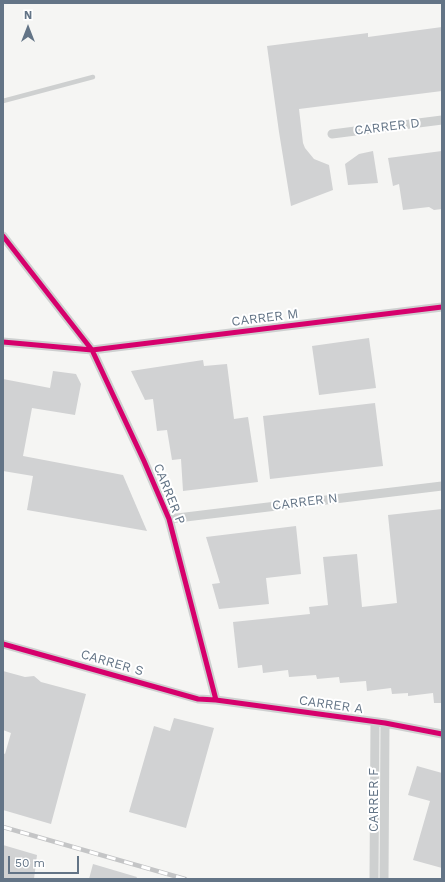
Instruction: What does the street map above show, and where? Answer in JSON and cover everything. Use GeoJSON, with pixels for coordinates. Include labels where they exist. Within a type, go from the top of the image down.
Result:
{"type":"FeatureCollection","features":[{"type":"Feature","properties":{"kind":"street","name":"CARRER D"},"geometry":{"type":"LineString","coordinates":[[332,134],[442,120]]}},
{"type":"Feature","properties":{"kind":"street","name":"CARRER P"},"geometry":{"type":"LineString","coordinates":[[3,236],[92,350],[144,461],[169,519],[216,700]]}},
{"type":"Feature","properties":{"kind":"street","name":"CARRER M"},"geometry":{"type":"LineString","coordinates":[[3,342],[92,350],[442,307]]}},
{"type":"Feature","properties":{"kind":"street","name":"CARRER N"},"geometry":{"type":"LineString","coordinates":[[169,519],[442,486]]}},
{"type":"Feature","properties":{"kind":"street","name":"CARRER S"},"geometry":{"type":"LineString","coordinates":[[3,644],[198,699],[216,700]]}},
{"type":"Feature","properties":{"kind":"street","name":"CARRER A"},"geometry":{"type":"LineString","coordinates":[[216,700],[385,723],[442,734]]}},
{"type":"Feature","properties":{"kind":"street","name":"CARRER F"},"geometry":{"type":"LineString","coordinates":[[374,879],[375,722]]}},
{"type":"Feature","properties":{"kind":"street"},"geometry":{"type":"LineString","coordinates":[[384,879],[385,723]]}},
{"type":"Feature","properties":{"kind":"lane"},"geometry":{"type":"LineString","coordinates":[[3,101],[93,77]]}},
{"type":"Feature","properties":{"kind":"building"},"geometry":{"type":"Polygon","coordinates":[[[442,27],[442,91],[299,109],[303,143],[305,148],[314,159],[329,165],[333,190],[291,206],[267,46],[368,33],[368,37],[442,27]]]}},
{"type":"Feature","properties":{"kind":"building"},"geometry":{"type":"Polygon","coordinates":[[[373,151],[378,183],[348,185],[345,164],[359,154],[373,151]]]}},
{"type":"Feature","properties":{"kind":"building"},"geometry":{"type":"Polygon","coordinates":[[[442,151],[442,209],[434,210],[429,207],[403,210],[399,184],[393,186],[388,158],[442,151]]]}},
{"type":"Feature","properties":{"kind":"building"},"geometry":{"type":"Polygon","coordinates":[[[369,338],[376,388],[319,395],[312,346],[369,338]]]}},
{"type":"Feature","properties":{"kind":"building"},"geometry":{"type":"Polygon","coordinates":[[[203,360],[204,366],[227,364],[234,419],[248,417],[258,482],[183,491],[181,459],[172,460],[167,430],[157,431],[153,399],[145,400],[131,371],[203,360]]]}},
{"type":"Feature","properties":{"kind":"building"},"geometry":{"type":"Polygon","coordinates":[[[53,371],[76,374],[81,384],[75,415],[32,408],[23,456],[123,475],[147,531],[27,510],[33,476],[3,471],[3,379],[50,388],[53,371]]]}},
{"type":"Feature","properties":{"kind":"building"},"geometry":{"type":"Polygon","coordinates":[[[375,403],[383,466],[270,479],[263,416],[375,403]]]}},
{"type":"Feature","properties":{"kind":"building"},"geometry":{"type":"Polygon","coordinates":[[[442,509],[442,703],[434,703],[433,693],[408,696],[408,693],[392,694],[391,688],[367,691],[366,681],[340,683],[339,677],[317,679],[316,675],[289,677],[288,670],[263,673],[262,665],[238,668],[233,622],[310,614],[309,607],[328,605],[323,557],[357,554],[362,607],[397,603],[388,515],[442,509]]]}},
{"type":"Feature","properties":{"kind":"building"},"geometry":{"type":"Polygon","coordinates":[[[296,526],[301,574],[266,578],[269,604],[219,609],[212,584],[220,583],[206,537],[296,526]]]}},
{"type":"Feature","properties":{"kind":"building"},"geometry":{"type":"Polygon","coordinates":[[[3,671],[25,677],[34,676],[41,682],[86,694],[51,824],[3,810],[3,753],[5,754],[11,733],[3,730],[3,671]]]}},
{"type":"Feature","properties":{"kind":"building"},"geometry":{"type":"Polygon","coordinates":[[[174,718],[214,728],[186,828],[129,812],[154,726],[170,731],[174,718]]]}},
{"type":"Feature","properties":{"kind":"building"},"geometry":{"type":"Polygon","coordinates":[[[417,766],[442,773],[442,868],[413,860],[430,801],[408,795],[417,766]]]}},
{"type":"Feature","properties":{"kind":"building"},"geometry":{"type":"Polygon","coordinates":[[[3,845],[37,855],[34,879],[3,879],[3,845]]]}},
{"type":"Feature","properties":{"kind":"building"},"geometry":{"type":"Polygon","coordinates":[[[93,864],[137,877],[136,879],[89,879],[93,864]]]}},
{"type":"Feature","properties":{"kind":"railway"},"geometry":{"type":"LineString","coordinates":[[3,827],[185,879]]}},
{"type":"Feature","properties":{"kind":"cycle path"},"geometry":{"type":"LineString","coordinates":[[3,236],[92,350],[144,461],[169,519],[216,700]]}},
{"type":"Feature","properties":{"kind":"cycle path"},"geometry":{"type":"LineString","coordinates":[[3,342],[92,350],[442,307]]}},
{"type":"Feature","properties":{"kind":"cycle path"},"geometry":{"type":"LineString","coordinates":[[3,644],[198,699],[216,700],[385,723],[442,734]]}}]}
